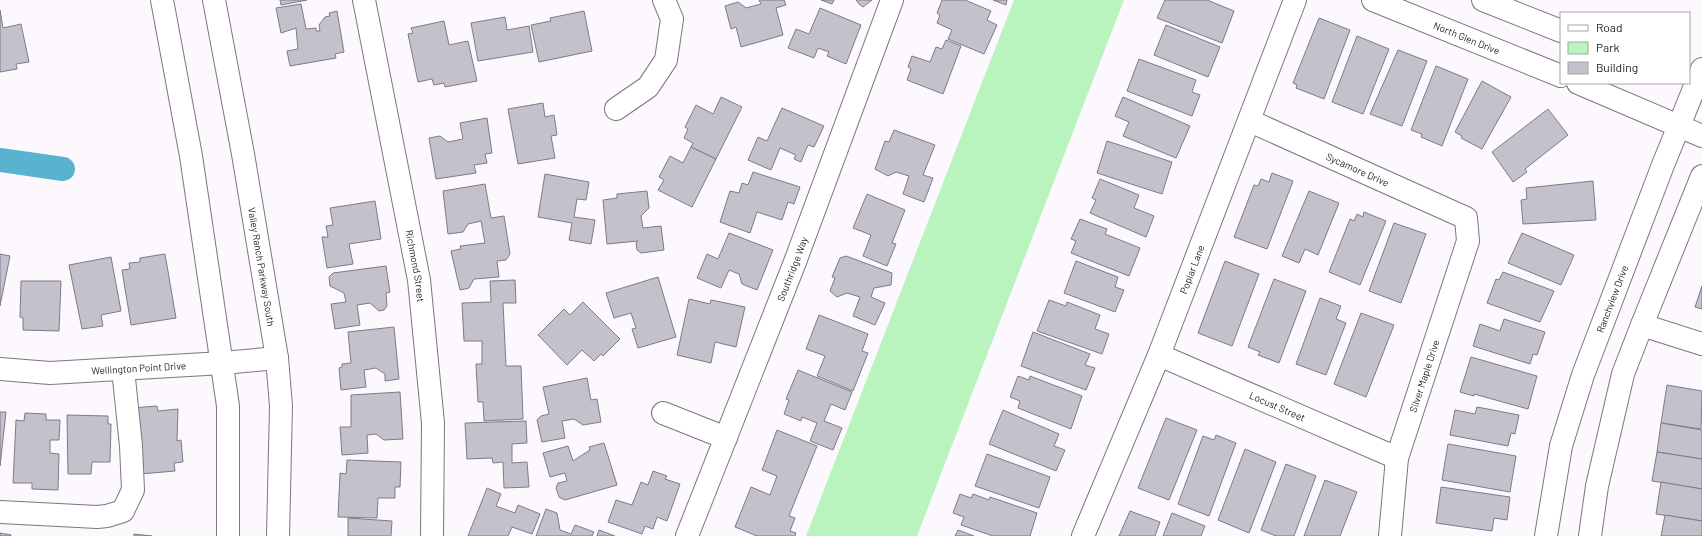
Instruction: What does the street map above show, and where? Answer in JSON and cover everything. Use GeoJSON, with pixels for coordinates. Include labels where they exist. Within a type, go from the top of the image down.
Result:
{"type":"FeatureCollection","features":[{"type":"Feature","properties":{"kind":"street"},"geometry":{"type":"LineString","coordinates":[[162,0],[191,156],[223,364],[228,406],[228,536]]}},
{"type":"Feature","properties":{"kind":"street","name":"Valley Ranch Parkway South"},"geometry":{"type":"LineString","coordinates":[[214,0],[243,154],[276,358],[281,406],[278,536]]}},
{"type":"Feature","properties":{"kind":"street","name":"Richmond Street"},"geometry":{"type":"LineString","coordinates":[[364,0],[419,280],[433,423],[432,536]]}},
{"type":"Feature","properties":{"kind":"street"},"geometry":{"type":"LineString","coordinates":[[616,109],[648,86],[666,60],[672,19],[664,0]]}},
{"type":"Feature","properties":{"kind":"street","name":"Southridge Way"},"geometry":{"type":"LineString","coordinates":[[687,536],[795,262],[892,0]]}},
{"type":"Feature","properties":{"kind":"street","name":"Poplar Lane"},"geometry":{"type":"LineString","coordinates":[[1083,536],[1158,356],[1250,121],[1295,0]]}},
{"type":"Feature","properties":{"kind":"street","name":"North Glen Drive"},"geometry":{"type":"LineString","coordinates":[[1373,0],[1560,76]]}},
{"type":"Feature","properties":{"kind":"street"},"geometry":{"type":"LineString","coordinates":[[1483,0],[1560,31]]}},
{"type":"Feature","properties":{"kind":"street","name":"Ranchview Drive"},"geometry":{"type":"LineString","coordinates":[[1546,536],[1561,446],[1583,374],[1696,82]]}},
{"type":"Feature","properties":{"kind":"street"},"geometry":{"type":"LineString","coordinates":[[1580,84],[1702,136]]}},
{"type":"Feature","properties":{"kind":"street","name":"Sycamore Drive"},"geometry":{"type":"LineString","coordinates":[[1250,121],[1466,218]]}},
{"type":"Feature","properties":{"kind":"street"},"geometry":{"type":"LineString","coordinates":[[1590,536],[1597,486],[1614,410],[1624,374],[1642,325],[1702,176]]}},
{"type":"Feature","properties":{"kind":"street","name":"Silver Maple Drive"},"geometry":{"type":"LineString","coordinates":[[1390,536],[1397,458],[1468,241],[1466,218]]}},
{"type":"Feature","properties":{"kind":"street"},"geometry":{"type":"LineString","coordinates":[[1642,325],[1702,344]]}},
{"type":"Feature","properties":{"kind":"street","name":"Locust Street"},"geometry":{"type":"LineString","coordinates":[[1158,356],[1397,458]]}},
{"type":"Feature","properties":{"kind":"street","name":"Wellington Point Drive"},"geometry":{"type":"LineString","coordinates":[[0,369],[50,374],[223,364],[276,358]]}},
{"type":"Feature","properties":{"kind":"street"},"geometry":{"type":"LineString","coordinates":[[0,512],[97,517],[107,516],[123,511],[133,490],[131,446],[123,369]]}},
{"type":"Feature","properties":{"kind":"street"},"geometry":{"type":"LineString","coordinates":[[663,413],[726,438]]}},
{"type":"Feature","properties":{"kind":"green space"},"geometry":{"type":"Polygon","coordinates":[[[1014,0],[1124,0],[917,536],[806,536],[1014,0]]]}},
{"type":"Feature","properties":{"kind":"building"},"geometry":{"type":"Polygon","coordinates":[[[280,0],[307,0],[281,5],[280,0]]]}},
{"type":"Feature","properties":{"kind":"building"},"geometry":{"type":"Polygon","coordinates":[[[759,0],[784,0],[786,5],[776,8],[783,35],[741,47],[736,27],[731,29],[725,6],[738,2],[746,8],[761,4],[759,0]]]}},
{"type":"Feature","properties":{"kind":"building"},"geometry":{"type":"Polygon","coordinates":[[[821,0],[834,0],[832,4],[821,0]]]}},
{"type":"Feature","properties":{"kind":"building"},"geometry":{"type":"Polygon","coordinates":[[[856,0],[872,0],[863,7],[856,0]]]}},
{"type":"Feature","properties":{"kind":"building"},"geometry":{"type":"Polygon","coordinates":[[[942,0],[965,0],[991,11],[987,20],[997,25],[984,54],[948,39],[952,30],[937,23],[940,15],[937,13],[942,0]]]}},
{"type":"Feature","properties":{"kind":"building"},"geometry":{"type":"Polygon","coordinates":[[[993,0],[1007,0],[1006,5],[993,0]]]}},
{"type":"Feature","properties":{"kind":"building"},"geometry":{"type":"Polygon","coordinates":[[[1165,0],[1207,0],[1234,11],[1222,43],[1157,18],[1165,0]]]}},
{"type":"Feature","properties":{"kind":"building"},"geometry":{"type":"Polygon","coordinates":[[[301,4],[306,29],[316,28],[316,31],[320,31],[319,25],[325,17],[330,16],[329,13],[337,11],[344,52],[335,54],[336,58],[290,66],[287,51],[298,49],[296,28],[281,33],[276,8],[301,4]]]}},
{"type":"Feature","properties":{"kind":"building"},"geometry":{"type":"Polygon","coordinates":[[[820,8],[861,25],[846,64],[827,56],[829,52],[818,48],[814,58],[788,48],[796,29],[809,34],[820,8]]]}},
{"type":"Feature","properties":{"kind":"building"},"geometry":{"type":"Polygon","coordinates":[[[0,10],[3,28],[21,24],[29,62],[16,64],[17,69],[0,72],[0,10]]]}},
{"type":"Feature","properties":{"kind":"building"},"geometry":{"type":"Polygon","coordinates":[[[584,11],[592,51],[539,62],[531,25],[551,21],[550,18],[584,11]]]}},
{"type":"Feature","properties":{"kind":"building"},"geometry":{"type":"Polygon","coordinates":[[[505,17],[507,30],[529,26],[533,52],[478,61],[471,23],[505,17]]]}},
{"type":"Feature","properties":{"kind":"building"},"geometry":{"type":"Polygon","coordinates":[[[1319,18],[1350,30],[1324,99],[1296,88],[1297,85],[1293,83],[1319,18]]]}},
{"type":"Feature","properties":{"kind":"building"},"geometry":{"type":"Polygon","coordinates":[[[444,21],[449,45],[468,41],[477,81],[445,87],[444,83],[434,85],[432,79],[418,82],[408,34],[413,33],[411,28],[444,21]]]}},
{"type":"Feature","properties":{"kind":"building"},"geometry":{"type":"Polygon","coordinates":[[[1166,25],[1220,47],[1208,77],[1154,55],[1166,25]]]}},
{"type":"Feature","properties":{"kind":"building"},"geometry":{"type":"Polygon","coordinates":[[[1357,36],[1389,49],[1363,114],[1332,102],[1357,36]]]}},
{"type":"Feature","properties":{"kind":"building"},"geometry":{"type":"Polygon","coordinates":[[[946,40],[961,46],[943,94],[907,80],[911,69],[908,67],[912,56],[930,62],[936,47],[942,49],[946,40]]]}},
{"type":"Feature","properties":{"kind":"building"},"geometry":{"type":"Polygon","coordinates":[[[1398,50],[1427,61],[1402,126],[1370,114],[1398,50]]]}},
{"type":"Feature","properties":{"kind":"building"},"geometry":{"type":"Polygon","coordinates":[[[1139,59],[1196,80],[1192,92],[1200,95],[1192,116],[1127,91],[1139,59]]]}},
{"type":"Feature","properties":{"kind":"building"},"geometry":{"type":"Polygon","coordinates":[[[1436,66],[1468,79],[1442,146],[1421,137],[1422,134],[1411,130],[1436,66]]]}},
{"type":"Feature","properties":{"kind":"building"},"geometry":{"type":"Polygon","coordinates":[[[1482,81],[1511,97],[1482,149],[1461,138],[1462,136],[1455,132],[1482,81]]]}},
{"type":"Feature","properties":{"kind":"building"},"geometry":{"type":"Polygon","coordinates":[[[721,97],[742,107],[716,159],[691,147],[693,143],[684,138],[688,129],[685,127],[696,105],[713,114],[721,97]]]}},
{"type":"Feature","properties":{"kind":"building"},"geometry":{"type":"Polygon","coordinates":[[[1123,97],[1190,126],[1176,158],[1123,136],[1129,122],[1115,116],[1123,97]]]}},
{"type":"Feature","properties":{"kind":"building"},"geometry":{"type":"Polygon","coordinates":[[[543,103],[545,117],[554,115],[557,135],[551,136],[555,158],[518,164],[508,109],[543,103]]]}},
{"type":"Feature","properties":{"kind":"building"},"geometry":{"type":"Polygon","coordinates":[[[782,108],[824,126],[814,147],[808,145],[801,162],[794,159],[796,155],[780,148],[771,170],[748,160],[758,137],[767,141],[782,108]]]}},
{"type":"Feature","properties":{"kind":"building"},"geometry":{"type":"Polygon","coordinates":[[[1548,109],[1568,135],[1525,169],[1527,172],[1513,182],[1492,152],[1548,109]]]}},
{"type":"Feature","properties":{"kind":"building"},"geometry":{"type":"Polygon","coordinates":[[[487,118],[492,153],[485,154],[487,163],[474,165],[476,173],[436,179],[429,138],[440,136],[448,142],[463,139],[460,123],[487,118]]]}},
{"type":"Feature","properties":{"kind":"building"},"geometry":{"type":"Polygon","coordinates":[[[894,130],[935,145],[923,175],[933,178],[924,202],[903,194],[909,176],[896,172],[888,176],[875,169],[885,141],[889,142],[894,130]]]}},
{"type":"Feature","properties":{"kind":"building"},"geometry":{"type":"Polygon","coordinates":[[[1107,141],[1172,162],[1162,194],[1097,173],[1107,141]]]}},
{"type":"Feature","properties":{"kind":"building"},"geometry":{"type":"Polygon","coordinates":[[[691,147],[716,159],[692,207],[658,190],[664,180],[659,177],[670,156],[683,163],[691,147]]]}},
{"type":"Feature","properties":{"kind":"building"},"geometry":{"type":"Polygon","coordinates":[[[753,172],[800,187],[794,204],[788,202],[782,220],[757,212],[750,233],[720,222],[730,191],[739,193],[742,183],[748,185],[753,172]]]}},
{"type":"Feature","properties":{"kind":"building"},"geometry":{"type":"Polygon","coordinates":[[[1272,173],[1293,181],[1267,249],[1234,237],[1254,185],[1258,186],[1261,179],[1269,182],[1272,173]]]}},
{"type":"Feature","properties":{"kind":"building"},"geometry":{"type":"Polygon","coordinates":[[[545,174],[589,182],[586,200],[577,199],[574,217],[595,220],[591,244],[569,240],[572,223],[538,217],[545,174]]]}},
{"type":"Feature","properties":{"kind":"building"},"geometry":{"type":"Polygon","coordinates":[[[1100,179],[1139,195],[1134,208],[1154,216],[1146,237],[1090,213],[1096,200],[1092,198],[1100,179]]]}},
{"type":"Feature","properties":{"kind":"building"},"geometry":{"type":"Polygon","coordinates":[[[1593,181],[1596,220],[1523,224],[1521,200],[1527,199],[1526,188],[1593,181]]]}},
{"type":"Feature","properties":{"kind":"building"},"geometry":{"type":"Polygon","coordinates":[[[485,184],[491,218],[504,216],[510,254],[506,260],[497,261],[499,277],[474,279],[469,288],[460,290],[451,251],[461,249],[460,246],[485,243],[481,221],[468,224],[463,232],[448,234],[443,191],[485,184]]]}},
{"type":"Feature","properties":{"kind":"building"},"geometry":{"type":"Polygon","coordinates":[[[647,191],[649,208],[641,216],[643,228],[661,226],[664,250],[641,253],[637,250],[636,243],[638,241],[607,244],[603,200],[617,198],[617,194],[647,191]]]}},
{"type":"Feature","properties":{"kind":"building"},"geometry":{"type":"Polygon","coordinates":[[[1309,191],[1339,203],[1318,255],[1305,249],[1299,263],[1282,256],[1309,191]]]}},
{"type":"Feature","properties":{"kind":"building"},"geometry":{"type":"Polygon","coordinates":[[[867,194],[905,210],[892,243],[896,244],[887,266],[863,256],[871,235],[853,228],[867,194]]]}},
{"type":"Feature","properties":{"kind":"building"},"geometry":{"type":"Polygon","coordinates":[[[375,201],[381,239],[349,244],[353,264],[327,268],[322,237],[328,237],[326,226],[333,225],[330,208],[375,201]]]}},
{"type":"Feature","properties":{"kind":"building"},"geometry":{"type":"Polygon","coordinates":[[[1364,212],[1386,221],[1360,285],[1329,272],[1350,219],[1354,221],[1357,214],[1363,217],[1364,212]]]}},
{"type":"Feature","properties":{"kind":"building"},"geometry":{"type":"Polygon","coordinates":[[[1080,219],[1107,229],[1105,234],[1140,248],[1129,276],[1071,253],[1076,241],[1071,239],[1080,219]]]}},
{"type":"Feature","properties":{"kind":"building"},"geometry":{"type":"Polygon","coordinates":[[[1394,223],[1426,234],[1401,303],[1369,291],[1394,223]]]}},
{"type":"Feature","properties":{"kind":"building"},"geometry":{"type":"Polygon","coordinates":[[[729,233],[773,250],[757,290],[742,284],[739,274],[729,270],[721,288],[697,278],[707,254],[718,259],[729,233]]]}},
{"type":"Feature","properties":{"kind":"building"},"geometry":{"type":"Polygon","coordinates":[[[1522,233],[1574,255],[1561,285],[1508,263],[1522,233]]]}},
{"type":"Feature","properties":{"kind":"building"},"geometry":{"type":"Polygon","coordinates":[[[0,254],[10,256],[0,306],[0,254]]]}},
{"type":"Feature","properties":{"kind":"building"},"geometry":{"type":"Polygon","coordinates":[[[165,254],[176,318],[131,325],[122,270],[130,269],[129,263],[140,262],[140,258],[165,254]]]}},
{"type":"Feature","properties":{"kind":"building"},"geometry":{"type":"Polygon","coordinates":[[[846,256],[892,273],[891,285],[874,288],[871,297],[885,303],[875,325],[853,316],[860,297],[847,293],[837,297],[830,291],[835,278],[832,277],[840,258],[846,256]]]}},
{"type":"Feature","properties":{"kind":"building"},"geometry":{"type":"Polygon","coordinates":[[[111,257],[121,311],[101,315],[103,326],[82,329],[69,265],[111,257]]]}},
{"type":"Feature","properties":{"kind":"building"},"geometry":{"type":"Polygon","coordinates":[[[1076,261],[1118,277],[1115,287],[1124,290],[1115,312],[1064,293],[1076,261]]]}},
{"type":"Feature","properties":{"kind":"building"},"geometry":{"type":"Polygon","coordinates":[[[1225,261],[1259,274],[1232,346],[1198,333],[1225,261]]]}},
{"type":"Feature","properties":{"kind":"building"},"geometry":{"type":"Polygon","coordinates":[[[386,266],[390,292],[386,293],[387,306],[384,310],[379,311],[370,303],[357,305],[360,325],[335,329],[331,304],[346,302],[344,293],[330,286],[329,277],[333,273],[386,266]]]}},
{"type":"Feature","properties":{"kind":"building"},"geometry":{"type":"Polygon","coordinates":[[[1503,272],[1554,291],[1540,322],[1487,303],[1496,279],[1499,280],[1503,272]]]}},
{"type":"Feature","properties":{"kind":"building"},"geometry":{"type":"Polygon","coordinates":[[[658,277],[676,337],[638,348],[632,329],[636,328],[631,313],[614,318],[606,293],[658,277]]]}},
{"type":"Feature","properties":{"kind":"building"},"geometry":{"type":"Polygon","coordinates":[[[1274,279],[1306,291],[1279,363],[1258,355],[1260,352],[1248,347],[1274,279]]]}},
{"type":"Feature","properties":{"kind":"building"},"geometry":{"type":"Polygon","coordinates":[[[515,280],[516,303],[503,303],[506,366],[521,366],[523,419],[484,421],[483,402],[478,402],[476,364],[482,364],[482,341],[464,341],[462,303],[491,302],[490,281],[515,280]]]}},
{"type":"Feature","properties":{"kind":"building"},"geometry":{"type":"Polygon","coordinates":[[[21,281],[61,281],[59,331],[23,330],[23,318],[20,317],[21,281]]]}},
{"type":"Feature","properties":{"kind":"building"},"geometry":{"type":"Polygon","coordinates":[[[1702,286],[1702,309],[1695,307],[1702,286]]]}},
{"type":"Feature","properties":{"kind":"building"},"geometry":{"type":"Polygon","coordinates":[[[1320,298],[1341,306],[1336,319],[1346,323],[1326,375],[1296,364],[1320,298]]]}},
{"type":"Feature","properties":{"kind":"building"},"geometry":{"type":"Polygon","coordinates":[[[689,299],[710,304],[711,300],[745,307],[736,347],[715,342],[711,363],[677,355],[689,299]]]}},
{"type":"Feature","properties":{"kind":"building"},"geometry":{"type":"Polygon","coordinates":[[[1049,300],[1066,306],[1067,302],[1100,315],[1095,329],[1109,334],[1102,354],[1037,331],[1049,300]]]}},
{"type":"Feature","properties":{"kind":"building"},"geometry":{"type":"Polygon","coordinates":[[[583,302],[620,339],[603,356],[601,354],[594,361],[582,350],[567,365],[538,335],[564,309],[570,315],[583,302]]]}},
{"type":"Feature","properties":{"kind":"building"},"geometry":{"type":"Polygon","coordinates":[[[1361,313],[1394,325],[1366,397],[1334,384],[1361,313]]]}},
{"type":"Feature","properties":{"kind":"building"},"geometry":{"type":"Polygon","coordinates":[[[819,315],[868,334],[862,351],[868,353],[853,391],[817,376],[825,356],[806,349],[819,315]]]}},
{"type":"Feature","properties":{"kind":"building"},"geometry":{"type":"Polygon","coordinates":[[[1504,319],[1545,332],[1537,355],[1533,354],[1530,364],[1473,346],[1480,324],[1500,331],[1504,319]]]}},
{"type":"Feature","properties":{"kind":"building"},"geometry":{"type":"Polygon","coordinates":[[[394,327],[399,379],[385,381],[385,374],[376,368],[364,370],[366,387],[341,390],[339,368],[342,367],[342,364],[351,363],[348,332],[394,327]]]}},
{"type":"Feature","properties":{"kind":"building"},"geometry":{"type":"Polygon","coordinates":[[[1033,332],[1090,354],[1085,365],[1095,368],[1086,390],[1021,366],[1033,332]]]}},
{"type":"Feature","properties":{"kind":"building"},"geometry":{"type":"Polygon","coordinates":[[[1471,357],[1537,376],[1528,409],[1474,394],[1474,396],[1460,392],[1471,357]]]}},
{"type":"Feature","properties":{"kind":"building"},"geometry":{"type":"Polygon","coordinates":[[[798,370],[852,392],[845,410],[831,404],[824,421],[842,428],[833,450],[810,441],[817,423],[802,417],[801,421],[784,414],[789,400],[786,399],[798,370]]]}},
{"type":"Feature","properties":{"kind":"building"},"geometry":{"type":"Polygon","coordinates":[[[1018,376],[1029,380],[1030,376],[1082,396],[1071,429],[1018,408],[1020,401],[1010,397],[1018,376]]]}},
{"type":"Feature","properties":{"kind":"building"},"geometry":{"type":"Polygon","coordinates":[[[587,378],[591,400],[597,399],[601,422],[583,425],[574,419],[562,421],[565,438],[542,442],[537,420],[541,416],[549,414],[543,387],[587,378]]]}},
{"type":"Feature","properties":{"kind":"building"},"geometry":{"type":"Polygon","coordinates":[[[1667,385],[1702,391],[1701,429],[1661,423],[1667,385]]]}},
{"type":"Feature","properties":{"kind":"building"},"geometry":{"type":"Polygon","coordinates":[[[400,392],[403,439],[384,440],[376,434],[367,435],[368,453],[342,455],[340,427],[351,427],[351,395],[400,392]]]}},
{"type":"Feature","properties":{"kind":"building"},"geometry":{"type":"Polygon","coordinates":[[[157,406],[158,411],[178,409],[177,441],[181,440],[183,462],[174,463],[175,471],[140,474],[132,408],[157,406]]]}},
{"type":"Feature","properties":{"kind":"building"},"geometry":{"type":"Polygon","coordinates":[[[1477,407],[1519,415],[1515,434],[1511,433],[1508,446],[1450,435],[1455,410],[1475,414],[1477,407]]]}},
{"type":"Feature","properties":{"kind":"building"},"geometry":{"type":"Polygon","coordinates":[[[1003,410],[1059,434],[1054,446],[1065,450],[1056,471],[989,444],[1003,410]]]}},
{"type":"Feature","properties":{"kind":"building"},"geometry":{"type":"Polygon","coordinates":[[[0,412],[6,412],[0,466],[0,412]]]}},
{"type":"Feature","properties":{"kind":"building"},"geometry":{"type":"Polygon","coordinates":[[[25,413],[46,414],[46,420],[60,420],[59,440],[50,440],[50,453],[59,454],[58,490],[32,489],[32,483],[13,483],[16,420],[24,421],[25,413]]]}},
{"type":"Feature","properties":{"kind":"building"},"geometry":{"type":"Polygon","coordinates":[[[67,415],[108,416],[108,424],[111,424],[110,462],[92,462],[91,474],[68,474],[67,415]]]}},
{"type":"Feature","properties":{"kind":"building"},"geometry":{"type":"Polygon","coordinates":[[[1166,418],[1197,430],[1169,500],[1138,488],[1166,418]]]}},
{"type":"Feature","properties":{"kind":"building"},"geometry":{"type":"Polygon","coordinates":[[[526,421],[527,443],[512,444],[512,463],[527,462],[529,487],[504,488],[503,462],[493,463],[492,458],[467,459],[465,423],[526,421]]]}},
{"type":"Feature","properties":{"kind":"building"},"geometry":{"type":"Polygon","coordinates":[[[1661,423],[1702,430],[1702,459],[1657,452],[1661,423]]]}},
{"type":"Feature","properties":{"kind":"building"},"geometry":{"type":"Polygon","coordinates":[[[777,430],[817,446],[789,516],[795,518],[790,531],[796,533],[795,536],[757,536],[735,527],[751,487],[770,495],[777,476],[762,470],[777,430]]]}},
{"type":"Feature","properties":{"kind":"building"},"geometry":{"type":"Polygon","coordinates":[[[1216,435],[1236,443],[1209,516],[1178,504],[1203,436],[1214,440],[1216,435]]]}},
{"type":"Feature","properties":{"kind":"building"},"geometry":{"type":"Polygon","coordinates":[[[604,443],[617,485],[565,500],[559,497],[556,488],[558,483],[567,481],[565,473],[550,477],[543,453],[568,446],[573,461],[590,450],[589,447],[604,443]]]}},
{"type":"Feature","properties":{"kind":"building"},"geometry":{"type":"Polygon","coordinates":[[[1448,444],[1516,456],[1510,492],[1442,480],[1448,444]]]}},
{"type":"Feature","properties":{"kind":"building"},"geometry":{"type":"Polygon","coordinates":[[[1245,449],[1276,462],[1249,533],[1218,520],[1245,449]]]}},
{"type":"Feature","properties":{"kind":"building"},"geometry":{"type":"Polygon","coordinates":[[[1657,452],[1702,459],[1702,489],[1652,481],[1657,452]]]}},
{"type":"Feature","properties":{"kind":"building"},"geometry":{"type":"Polygon","coordinates":[[[987,454],[1050,477],[1039,508],[975,486],[987,454]]]}},
{"type":"Feature","properties":{"kind":"building"},"geometry":{"type":"Polygon","coordinates":[[[347,460],[401,462],[400,487],[395,487],[395,498],[378,498],[377,518],[338,517],[340,473],[346,474],[347,460]]]}},
{"type":"Feature","properties":{"kind":"building"},"geometry":{"type":"Polygon","coordinates":[[[1286,464],[1316,476],[1294,536],[1276,536],[1261,530],[1286,464]]]}},
{"type":"Feature","properties":{"kind":"building"},"geometry":{"type":"Polygon","coordinates":[[[653,471],[667,476],[665,479],[680,484],[667,521],[657,517],[653,529],[645,526],[642,534],[608,522],[616,500],[632,505],[641,482],[648,485],[653,471]]]}},
{"type":"Feature","properties":{"kind":"building"},"geometry":{"type":"Polygon","coordinates":[[[1325,480],[1357,492],[1340,536],[1304,536],[1325,480]]]}},
{"type":"Feature","properties":{"kind":"building"},"geometry":{"type":"Polygon","coordinates":[[[1661,482],[1702,489],[1702,521],[1656,514],[1661,482]]]}},
{"type":"Feature","properties":{"kind":"building"},"geometry":{"type":"Polygon","coordinates":[[[1441,487],[1510,497],[1507,520],[1494,518],[1492,531],[1436,523],[1441,487]]]}},
{"type":"Feature","properties":{"kind":"building"},"geometry":{"type":"Polygon","coordinates":[[[487,488],[501,494],[496,506],[515,513],[518,505],[540,514],[532,534],[512,527],[508,536],[468,536],[487,488]]]}},
{"type":"Feature","properties":{"kind":"building"},"geometry":{"type":"Polygon","coordinates":[[[960,494],[971,498],[973,494],[989,500],[990,497],[1037,513],[1030,536],[993,536],[961,525],[964,517],[953,513],[960,494]]]}},
{"type":"Feature","properties":{"kind":"building"},"geometry":{"type":"Polygon","coordinates":[[[546,509],[557,513],[560,530],[571,534],[575,525],[594,532],[592,536],[536,536],[546,509]]]}},
{"type":"Feature","properties":{"kind":"building"},"geometry":{"type":"Polygon","coordinates":[[[1130,511],[1160,522],[1155,536],[1119,536],[1130,511]]]}},
{"type":"Feature","properties":{"kind":"building"},"geometry":{"type":"Polygon","coordinates":[[[1172,513],[1205,526],[1201,536],[1163,536],[1172,513]]]}},
{"type":"Feature","properties":{"kind":"building"},"geometry":{"type":"Polygon","coordinates":[[[1665,515],[1702,521],[1702,536],[1661,536],[1665,515]]]}},
{"type":"Feature","properties":{"kind":"building"},"geometry":{"type":"Polygon","coordinates":[[[348,518],[392,521],[391,536],[348,536],[348,518]]]}},
{"type":"Feature","properties":{"kind":"building"},"geometry":{"type":"Polygon","coordinates":[[[599,530],[615,536],[597,536],[599,530]]]}},
{"type":"Feature","properties":{"kind":"building"},"geometry":{"type":"Polygon","coordinates":[[[958,530],[974,536],[955,536],[958,530]]]}},
{"type":"Feature","properties":{"kind":"building"},"geometry":{"type":"Polygon","coordinates":[[[0,533],[11,535],[11,536],[0,536],[0,533]]]}},
{"type":"Feature","properties":{"kind":"building"},"geometry":{"type":"Polygon","coordinates":[[[134,534],[152,536],[134,536],[134,534]]]}},
{"type":"Feature","properties":{"kind":"waterway"},"geometry":{"type":"LineString","coordinates":[[0,160],[63,169]]}}]}
